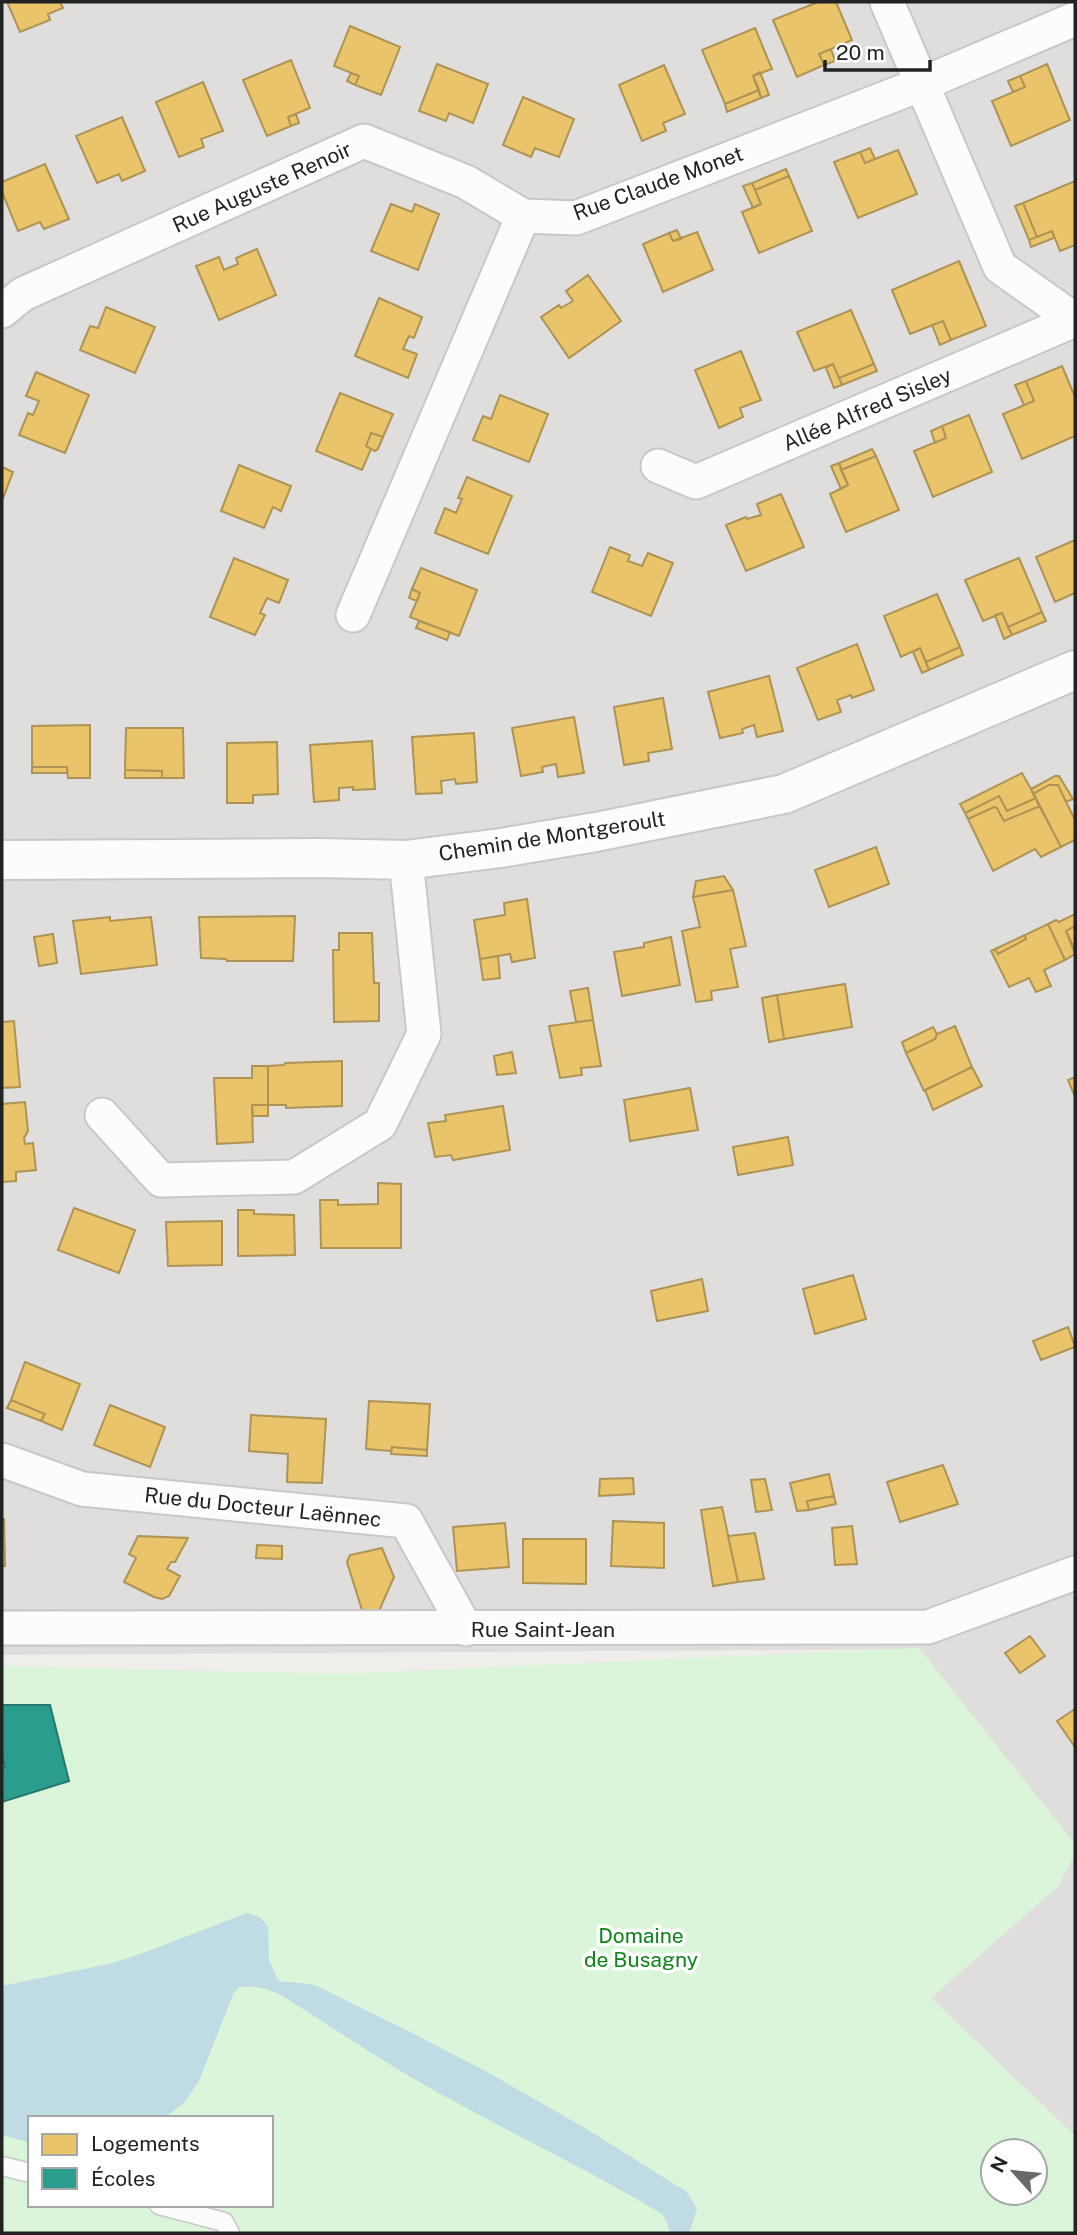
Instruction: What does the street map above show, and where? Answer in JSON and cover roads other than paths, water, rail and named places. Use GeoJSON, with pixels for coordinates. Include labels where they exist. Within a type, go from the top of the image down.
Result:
{"type":"FeatureCollection","features":[{"type":"Feature","properties":{"kind":"street"},"geometry":{"type":"LineString","coordinates":[[887,2],[1000,267],[1075,320]]}},
{"type":"Feature","properties":{"kind":"street","name":"Rue Claude Monet"},"geometry":{"type":"LineString","coordinates":[[523,216],[576,218],[922,84],[1075,19]]}},
{"type":"Feature","properties":{"kind":"street","name":"Rue Auguste Renoir"},"geometry":{"type":"LineString","coordinates":[[2,311],[23,294],[364,141],[466,181],[523,216]]}},
{"type":"Feature","properties":{"kind":"street"},"geometry":{"type":"LineString","coordinates":[[353,615],[523,216]]}},
{"type":"Feature","properties":{"kind":"street","name":"Allée Alfred Sisley"},"geometry":{"type":"LineString","coordinates":[[658,466],[696,482],[1075,320]]}},
{"type":"Feature","properties":{"kind":"street","name":"Chemin de Montgeroult"},"geometry":{"type":"LineString","coordinates":[[2,860],[405,860],[596,832],[784,794],[1075,670]]}},
{"type":"Feature","properties":{"kind":"street"},"geometry":{"type":"LineString","coordinates":[[102,1115],[161,1180],[294,1177],[380,1124],[424,1034],[405,860]]}},
{"type":"Feature","properties":{"kind":"street","name":"Rue du Docteur Laënnec"},"geometry":{"type":"LineString","coordinates":[[2,1460],[82,1489],[405,1521],[466,1629]]}},
{"type":"Feature","properties":{"kind":"street","name":"Rue Saint-Jean"},"geometry":{"type":"LineString","coordinates":[[2,1628],[928,1628],[1075,1573]]}},
{"type":"Feature","properties":{"kind":"lane"},"geometry":{"type":"LineString","coordinates":[[2,2166],[28,2172]]}},
{"type":"Feature","properties":{"kind":"lane"},"geometry":{"type":"LineString","coordinates":[[167,2207],[224,2222],[230,2233]]}},
{"type":"Feature","properties":{"kind":"water"},"geometry":{"type":"Polygon","coordinates":[[[247,1913],[260,1917],[268,1927],[269,1960],[278,1980],[315,1985],[489,2073],[585,2128],[687,2192],[697,2209],[689,2233],[670,2233],[662,2214],[387,2063],[286,1998],[258,1987],[239,1987],[234,1992],[199,2081],[184,2103],[167,2116],[28,2116],[28,2142],[2,2135],[2,1986],[113,1963],[247,1913]]]}},
{"type":"Feature","properties":{"kind":"park label","name":"Domaine de Busagny"},"geometry":{"type":"Point","coordinates":[641,1947]}}]}
